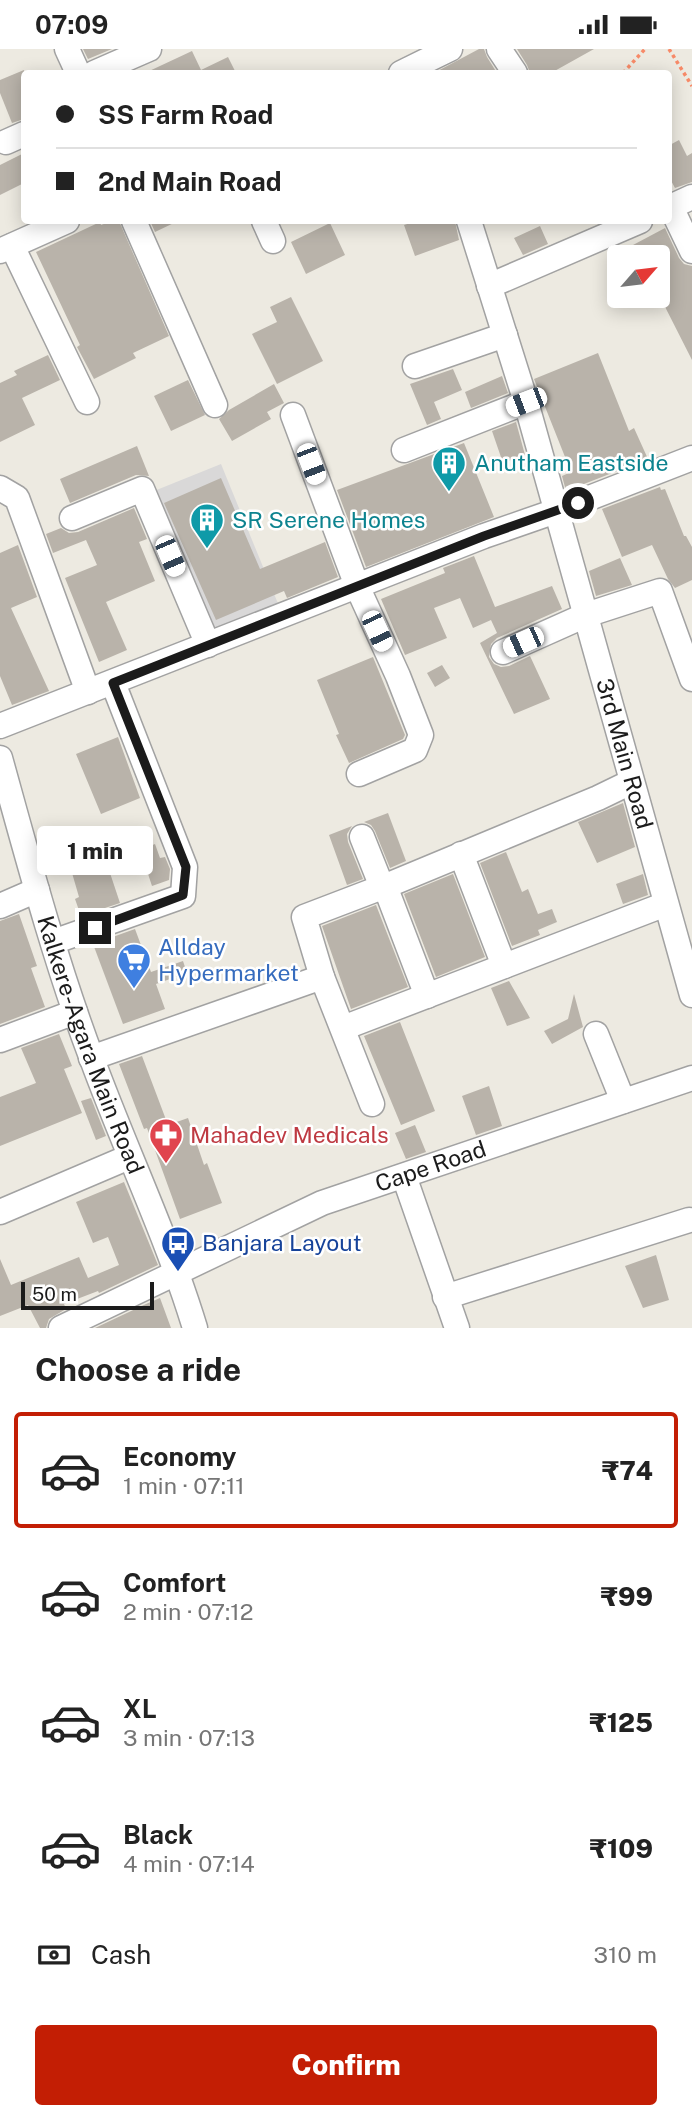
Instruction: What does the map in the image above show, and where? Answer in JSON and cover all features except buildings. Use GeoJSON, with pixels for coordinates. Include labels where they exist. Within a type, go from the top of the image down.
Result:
{"type":"FeatureCollection","features":[{"type":"Feature","properties":{"kind":"street"},"geometry":{"type":"LineString","coordinates":[[67,49],[77,70]]}},
{"type":"Feature","properties":{"kind":"street"},"geometry":{"type":"LineString","coordinates":[[101,70],[149,49]]}},
{"type":"Feature","properties":{"kind":"street"},"geometry":{"type":"LineString","coordinates":[[407,70],[450,49]]}},
{"type":"Feature","properties":{"kind":"street"},"geometry":{"type":"LineString","coordinates":[[499,49],[513,70]]}},
{"type":"Feature","properties":{"kind":"street"},"geometry":{"type":"LineString","coordinates":[[675,201],[692,251]]}},
{"type":"Feature","properties":{"kind":"street"},"geometry":{"type":"LineString","coordinates":[[60,224],[6,249],[87,402]]}},
{"type":"Feature","properties":{"kind":"street"},"geometry":{"type":"LineString","coordinates":[[135,224],[215,405]]}},
{"type":"Feature","properties":{"kind":"street","name":"3rd Main Road"},"geometry":{"type":"LineString","coordinates":[[470,224],[526,402],[692,995]]}},
{"type":"Feature","properties":{"kind":"street"},"geometry":{"type":"LineString","coordinates":[[489,286],[633,224]]}},
{"type":"Feature","properties":{"kind":"street"},"geometry":{"type":"LineString","coordinates":[[415,366],[505,335]]}},
{"type":"Feature","properties":{"kind":"street"},"geometry":{"type":"LineString","coordinates":[[404,450],[526,402]]}},
{"type":"Feature","properties":{"kind":"street"},"geometry":{"type":"LineString","coordinates":[[293,415],[357,586],[398,676],[421,735],[415,750],[359,774]]}},
{"type":"Feature","properties":{"kind":"street"},"geometry":{"type":"LineString","coordinates":[[0,726],[484,536],[692,458]]}},
{"type":"Feature","properties":{"kind":"street"},"geometry":{"type":"LineString","coordinates":[[0,488],[17,498],[88,692]]}},
{"type":"Feature","properties":{"kind":"street"},"geometry":{"type":"LineString","coordinates":[[72,518],[142,489],[208,645]]}},
{"type":"Feature","properties":{"kind":"street"},"geometry":{"type":"LineString","coordinates":[[503,652],[586,615],[660,591],[692,679]]}},
{"type":"Feature","properties":{"kind":"street"},"geometry":{"type":"LineString","coordinates":[[53,942],[183,895],[186,867],[113,683]]}},
{"type":"Feature","properties":{"kind":"street","name":"Kalkere-Agara Main Road"},"geometry":{"type":"LineString","coordinates":[[0,758],[4,786],[91,1058],[178,1273],[195,1328]]}},
{"type":"Feature","properties":{"kind":"street"},"geometry":{"type":"LineString","coordinates":[[372,1104],[303,917],[384,887],[598,799],[631,782]]}},
{"type":"Feature","properties":{"kind":"street"},"geometry":{"type":"LineString","coordinates":[[362,837],[427,996]]}},
{"type":"Feature","properties":{"kind":"street"},"geometry":{"type":"LineString","coordinates":[[461,855],[504,966]]}},
{"type":"Feature","properties":{"kind":"street"},"geometry":{"type":"LineString","coordinates":[[0,906],[37,890]]}},
{"type":"Feature","properties":{"kind":"street"},"geometry":{"type":"LineString","coordinates":[[343,1028],[666,904]]}},
{"type":"Feature","properties":{"kind":"street"},"geometry":{"type":"LineString","coordinates":[[91,1058],[323,977]]}},
{"type":"Feature","properties":{"kind":"street"},"geometry":{"type":"LineString","coordinates":[[0,1039],[75,1011]]}},
{"type":"Feature","properties":{"kind":"street"},"geometry":{"type":"LineString","coordinates":[[596,1034],[623,1101]]}},
{"type":"Feature","properties":{"kind":"street","name":"Cape Road"},"geometry":{"type":"LineString","coordinates":[[61,1328],[322,1203],[692,1078]]}},
{"type":"Feature","properties":{"kind":"street"},"geometry":{"type":"LineString","coordinates":[[0,1212],[129,1157]]}},
{"type":"Feature","properties":{"kind":"street"},"geometry":{"type":"LineString","coordinates":[[404,1176],[457,1328]]}},
{"type":"Feature","properties":{"kind":"street"},"geometry":{"type":"LineString","coordinates":[[445,1297],[689,1220]]}},
{"type":"Feature","properties":{"kind":"path"},"geometry":{"type":"LineString","coordinates":[[625,70],[645,49]]}},
{"type":"Feature","properties":{"kind":"path"},"geometry":{"type":"LineString","coordinates":[[669,49],[692,86]]}},
{"type":"Feature","properties":{"kind":"shaded area","name":"SR Serene Homes"},"geometry":{"type":"Polygon","coordinates":[[[221,464],[279,606],[213,634],[154,491],[221,464]]]}},
{"type":"Feature","properties":{"kind":"place","name":"Anutham Eastside"},"geometry":{"type":"Point","coordinates":[449,493]}},
{"type":"Feature","properties":{"kind":"place","name":"SR Serene Homes"},"geometry":{"type":"Point","coordinates":[207,550]}},
{"type":"Feature","properties":{"kind":"place","name":"Allday Hypermarket"},"geometry":{"type":"Point","coordinates":[134,990]}},
{"type":"Feature","properties":{"kind":"place","name":"Mahadev Medicals"},"geometry":{"type":"Point","coordinates":[166,1165]}},
{"type":"Feature","properties":{"kind":"place","name":"Banjara Layout"},"geometry":{"type":"Point","coordinates":[178,1273]}},
{"type":"Feature","properties":{"kind":"route"},"geometry":{"type":"LineString","coordinates":[[95,928],[183,895],[186,867],[113,683],[484,536],[578,503]]}}]}
